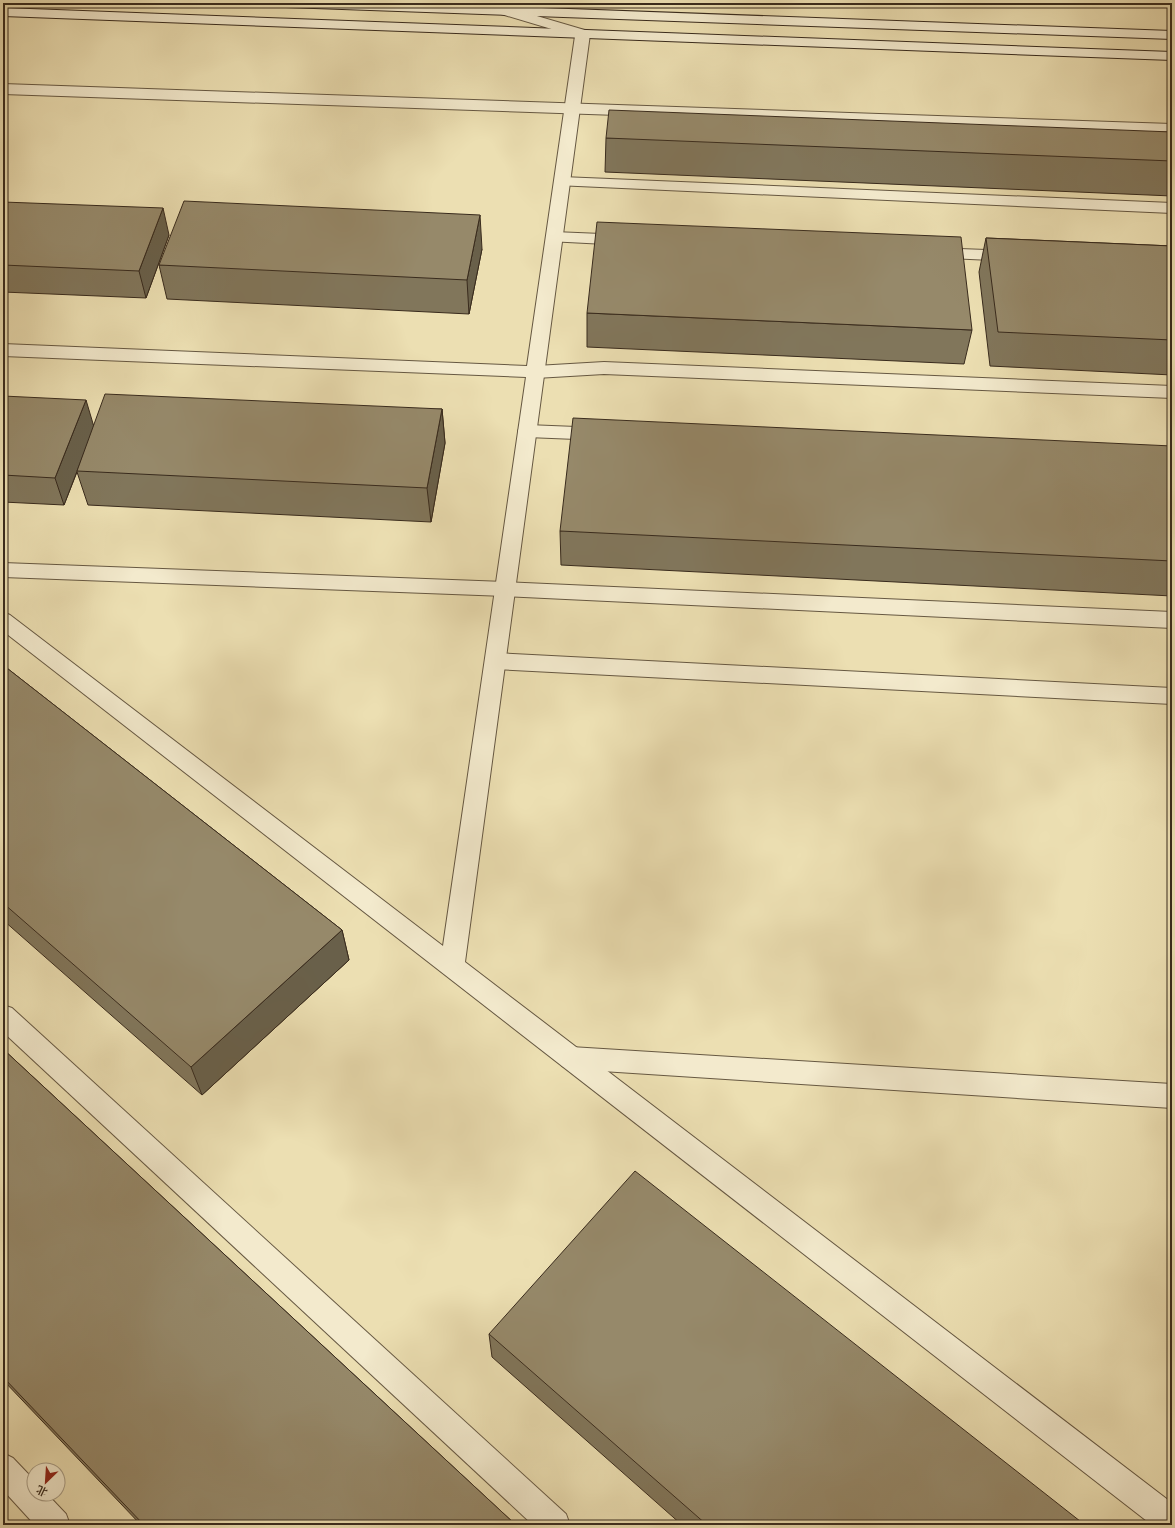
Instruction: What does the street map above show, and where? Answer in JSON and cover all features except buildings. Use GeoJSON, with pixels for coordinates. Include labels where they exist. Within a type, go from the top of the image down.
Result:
{"type":"FeatureCollection","features":[{"type":"Feature","properties":{"kind":"street"},"geometry":{"type":"LineString","coordinates":[[286,3],[1172,35]]}},
{"type":"Feature","properties":{"kind":"street"},"geometry":{"type":"LineString","coordinates":[[489,3],[506,11],[582,34]]}},
{"type":"Feature","properties":{"kind":"street"},"geometry":{"type":"LineString","coordinates":[[3,12],[1172,56]]}},
{"type":"Feature","properties":{"kind":"street"},"geometry":{"type":"LineString","coordinates":[[452,967],[582,34]]}},
{"type":"Feature","properties":{"kind":"street"},"geometry":{"type":"LineString","coordinates":[[3,89],[1172,129]]}},
{"type":"Feature","properties":{"kind":"street"},"geometry":{"type":"LineString","coordinates":[[562,182],[1172,208]]}},
{"type":"Feature","properties":{"kind":"street"},"geometry":{"type":"LineString","coordinates":[[554,237],[642,240]]}},
{"type":"Feature","properties":{"kind":"street"},"geometry":{"type":"LineString","coordinates":[[919,252],[1030,257]]}},
{"type":"Feature","properties":{"kind":"street"},"geometry":{"type":"LineString","coordinates":[[3,350],[536,372],[604,368],[1172,392]]}},
{"type":"Feature","properties":{"kind":"street"},"geometry":{"type":"LineString","coordinates":[[527,431],[615,435]]}},
{"type":"Feature","properties":{"kind":"street"},"geometry":{"type":"LineString","coordinates":[[3,570],[505,589],[1172,620]]}},
{"type":"Feature","properties":{"kind":"street"},"geometry":{"type":"LineString","coordinates":[[3,620],[1172,1522]]}},
{"type":"Feature","properties":{"kind":"street"},"geometry":{"type":"LineString","coordinates":[[495,661],[1172,696]]}},
{"type":"Feature","properties":{"kind":"street"},"geometry":{"type":"LineString","coordinates":[[3,1016],[555,1525]]}},
{"type":"Feature","properties":{"kind":"street"},"geometry":{"type":"LineString","coordinates":[[571,1058],[1172,1096]]}},
{"type":"Feature","properties":{"kind":"street"},"geometry":{"type":"LineString","coordinates":[[3,1468],[55,1525]]}}]}
